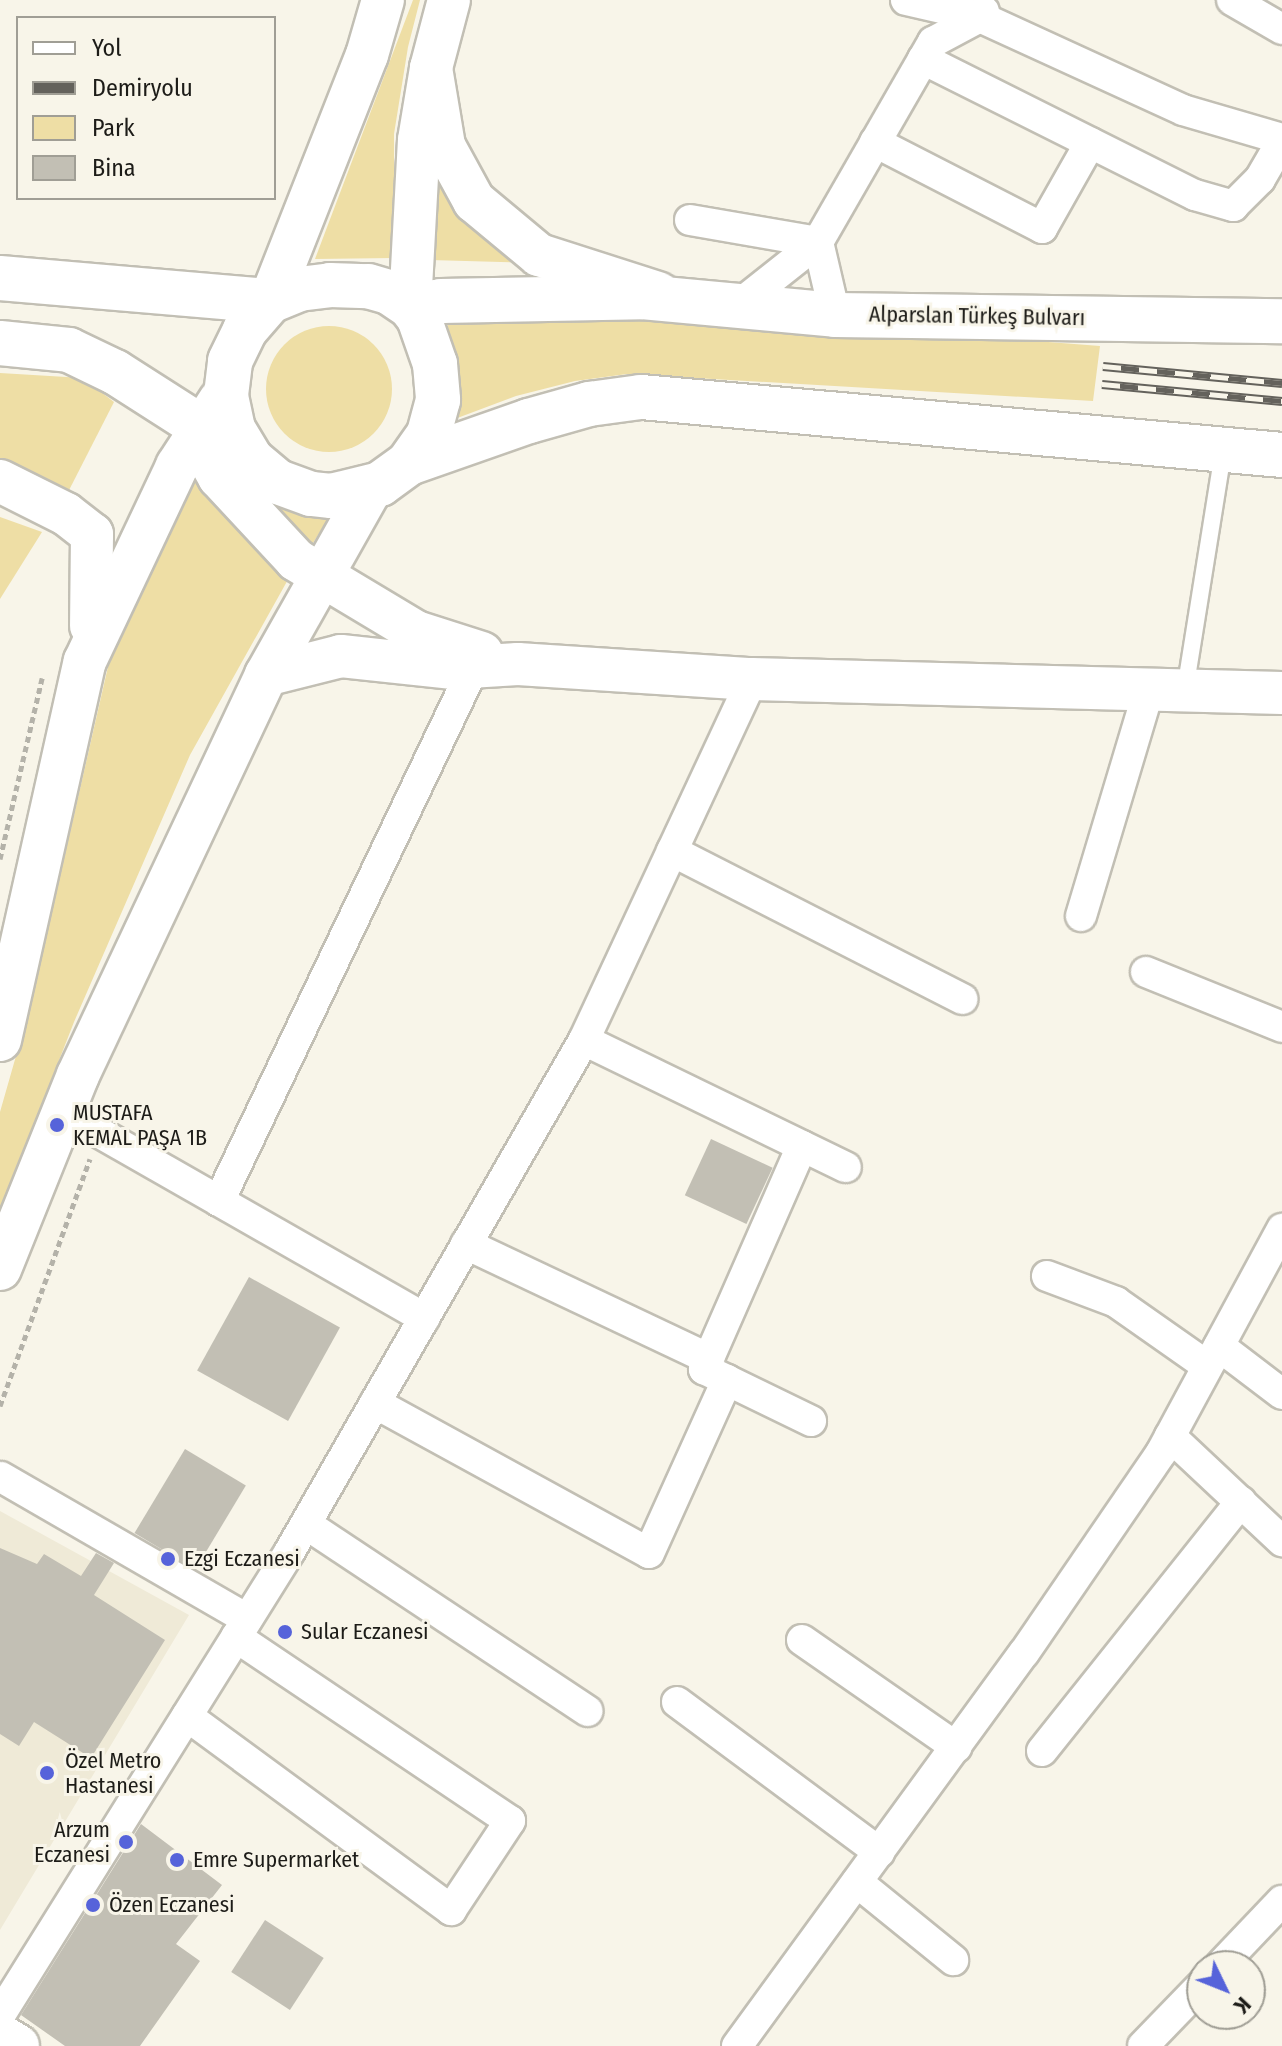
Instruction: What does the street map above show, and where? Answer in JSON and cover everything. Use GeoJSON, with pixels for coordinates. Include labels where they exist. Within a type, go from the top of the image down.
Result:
{"type":"FeatureCollection","features":[{"type":"Feature","properties":{"kind":"main road"},"geometry":{"type":"LineString","coordinates":[[251,459],[233,429],[226,391],[230,361],[245,330],[270,301],[367,55],[383,0]]}},
{"type":"Feature","properties":{"kind":"main road"},"geometry":{"type":"LineString","coordinates":[[409,463],[429,434],[438,400],[435,364],[410,306],[419,140],[431,68],[449,0]]}},
{"type":"Feature","properties":{"kind":"main road"},"geometry":{"type":"LineString","coordinates":[[431,68],[444,146],[474,201],[539,255],[674,297]]}},
{"type":"Feature","properties":{"kind":"main road"},"geometry":{"type":"LineString","coordinates":[[0,278],[270,301],[299,289],[368,286],[389,292],[410,306]]}},
{"type":"Feature","properties":{"kind":"main road","name":"Alparslan Türkeş Bulvarı"},"geometry":{"type":"LineString","coordinates":[[410,306],[441,301],[674,297],[736,307],[835,315],[1282,321]]}},
{"type":"Feature","properties":{"kind":"main road"},"geometry":{"type":"LineString","coordinates":[[0,343],[69,350],[115,372],[251,459],[278,482],[311,494],[331,496],[372,487],[409,463],[589,404],[641,397],[1282,455]]}},
{"type":"Feature","properties":{"kind":"main road"},"geometry":{"type":"LineString","coordinates":[[0,1040],[51,801],[90,648],[177,466],[226,391]]}},
{"type":"Feature","properties":{"kind":"main road"},"geometry":{"type":"LineString","coordinates":[[202,428],[209,459],[219,477],[296,560],[416,632],[491,661]]}},
{"type":"Feature","properties":{"kind":"main road"},"geometry":{"type":"LineString","coordinates":[[0,481],[66,514],[92,534],[90,648]]}},
{"type":"Feature","properties":{"kind":"main road"},"geometry":{"type":"LineString","coordinates":[[0,1269],[68,1101],[266,675],[320,574],[372,487]]}},
{"type":"Feature","properties":{"kind":"main road"},"geometry":{"type":"LineString","coordinates":[[266,675],[341,656],[491,661],[752,679],[1282,693]]}},
{"type":"Feature","properties":{"kind":"main road"},"geometry":{"type":"LineString","coordinates":[[0,2035],[18,2046]]}},
{"type":"Feature","properties":{"kind":"street"},"geometry":{"type":"LineString","coordinates":[[906,0],[986,9],[1183,110],[1282,140],[1260,179],[1233,206],[1195,195],[923,59]]}},
{"type":"Feature","properties":{"kind":"street"},"geometry":{"type":"LineString","coordinates":[[1232,0],[1282,29]]}},
{"type":"Feature","properties":{"kind":"street"},"geometry":{"type":"LineString","coordinates":[[736,307],[818,242],[933,42],[986,9]]}},
{"type":"Feature","properties":{"kind":"street"},"geometry":{"type":"LineString","coordinates":[[875,142],[1042,228],[1090,143]]}},
{"type":"Feature","properties":{"kind":"street"},"geometry":{"type":"LineString","coordinates":[[690,220],[818,242]]}},
{"type":"Feature","properties":{"kind":"street"},"geometry":{"type":"LineString","coordinates":[[818,242],[835,315]]}},
{"type":"Feature","properties":{"kind":"street"},"geometry":{"type":"LineString","coordinates":[[219,1201],[491,661]]}},
{"type":"Feature","properties":{"kind":"street"},"geometry":{"type":"LineString","coordinates":[[0,2015],[306,1524],[584,1040],[752,679]]}},
{"type":"Feature","properties":{"kind":"street"},"geometry":{"type":"LineString","coordinates":[[1081,916],[1167,690]]}},
{"type":"Feature","properties":{"kind":"street"},"geometry":{"type":"LineString","coordinates":[[672,851],[962,999]]}},
{"type":"Feature","properties":{"kind":"street"},"geometry":{"type":"LineString","coordinates":[[1146,972],[1282,1027]]}},
{"type":"Feature","properties":{"kind":"street"},"geometry":{"type":"LineString","coordinates":[[584,1040],[846,1167]]}},
{"type":"Feature","properties":{"kind":"street"},"geometry":{"type":"LineString","coordinates":[[68,1101],[100,1133],[424,1318]]}},
{"type":"Feature","properties":{"kind":"street"},"geometry":{"type":"LineString","coordinates":[[375,1403],[649,1553],[802,1146]]}},
{"type":"Feature","properties":{"kind":"street"},"geometry":{"type":"LineString","coordinates":[[747,2043],[857,1882],[1024,1653],[1170,1436],[1279,1241]]}},
{"type":"Feature","properties":{"kind":"street"},"geometry":{"type":"LineString","coordinates":[[466,1244],[718,1370],[811,1421]]}},
{"type":"Feature","properties":{"kind":"street"},"geometry":{"type":"LineString","coordinates":[[1047,1276],[1116,1302],[1282,1394]]}},
{"type":"Feature","properties":{"kind":"street"},"geometry":{"type":"LineString","coordinates":[[1170,1436],[1282,1541]]}},
{"type":"Feature","properties":{"kind":"street"},"geometry":{"type":"LineString","coordinates":[[1,1477],[242,1628],[510,1821],[451,1910],[187,1716]]}},
{"type":"Feature","properties":{"kind":"street"},"geometry":{"type":"LineString","coordinates":[[1042,1751],[1241,1502]]}},
{"type":"Feature","properties":{"kind":"street"},"geometry":{"type":"LineString","coordinates":[[306,1524],[587,1711]]}},
{"type":"Feature","properties":{"kind":"street"},"geometry":{"type":"LineString","coordinates":[[802,1640],[956,1747]]}},
{"type":"Feature","properties":{"kind":"street"},"geometry":{"type":"LineString","coordinates":[[677,1702],[879,1852]]}},
{"type":"Feature","properties":{"kind":"street"},"geometry":{"type":"LineString","coordinates":[[857,1882],[953,1960]]}},
{"type":"Feature","properties":{"kind":"street"},"geometry":{"type":"LineString","coordinates":[[1235,1950],[1282,1901]]}},
{"type":"Feature","properties":{"kind":"street"},"geometry":{"type":"LineString","coordinates":[[1143,2046],[1186,2002]]}},
{"type":"Feature","properties":{"kind":"lane"},"geometry":{"type":"LineString","coordinates":[[1167,690],[1223,451]]}},
{"type":"Feature","properties":{"kind":"path"},"geometry":{"type":"LineString","coordinates":[[0,1406],[42,1284],[100,1133]]}},
{"type":"Feature","properties":{"kind":"shaded area","name":"Özel Metro Hastanesi"},"geometry":{"type":"Polygon","coordinates":[[[0,1511],[189,1615],[0,1930],[0,1511]]]}},
{"type":"Feature","properties":{"kind":"green space"},"geometry":{"type":"Polygon","coordinates":[[[413,0],[420,0],[408,47],[394,134],[394,258],[315,259],[413,0]]]}},
{"type":"Feature","properties":{"kind":"green space"},"geometry":{"type":"Polygon","coordinates":[[[428,120],[536,263],[430,260],[428,120]]]}},
{"type":"Feature","properties":{"kind":"green space"},"geometry":{"type":"Polygon","coordinates":[[[447,312],[802,323],[1100,346],[1093,401],[627,374],[575,381],[516,396],[452,420],[447,312]]]}},
{"type":"Feature","properties":{"kind":"green space"},"geometry":{"type":"Polygon","coordinates":[[[329,326],[353,331],[374,344],[387,365],[392,389],[387,413],[374,434],[353,447],[329,452],[305,447],[284,434],[271,413],[266,389],[271,365],[284,344],[305,331],[329,326]]]}},
{"type":"Feature","properties":{"kind":"green space"},"geometry":{"type":"Polygon","coordinates":[[[0,373],[83,378],[114,402],[64,500],[0,468],[0,373]]]}},
{"type":"Feature","properties":{"kind":"green space"},"geometry":{"type":"Polygon","coordinates":[[[198,474],[290,576],[190,755],[74,1022],[0,1211],[0,1112],[30,1007],[110,658],[198,474]]]}},
{"type":"Feature","properties":{"kind":"green space"},"geometry":{"type":"Polygon","coordinates":[[[239,485],[333,511],[308,551],[239,485]]]}},
{"type":"Feature","properties":{"kind":"green space"},"geometry":{"type":"Polygon","coordinates":[[[0,517],[42,532],[0,599],[0,517]]]}},
{"type":"Feature","properties":{"kind":"building"},"geometry":{"type":"Polygon","coordinates":[[[711,1139],[773,1168],[746,1224],[685,1195],[711,1139]]]}},
{"type":"Feature","properties":{"kind":"building"},"geometry":{"type":"Polygon","coordinates":[[[249,1277],[340,1327],[288,1421],[197,1371],[249,1277]]]}},
{"type":"Feature","properties":{"kind":"building"},"geometry":{"type":"Polygon","coordinates":[[[185,1449],[246,1486],[195,1570],[135,1533],[185,1449]]]}},
{"type":"Feature","properties":{"kind":"building"},"geometry":{"type":"Polygon","coordinates":[[[0,1548],[37,1564],[44,1554],[81,1576],[96,1553],[114,1563],[94,1595],[165,1640],[91,1758],[34,1722],[19,1746],[0,1734],[0,1548]]]}},
{"type":"Feature","properties":{"kind":"building"},"geometry":{"type":"Polygon","coordinates":[[[141,1824],[222,1885],[176,1944],[200,1961],[140,2046],[65,2046],[21,2015],[141,1824]]]}},
{"type":"Feature","properties":{"kind":"building"},"geometry":{"type":"Polygon","coordinates":[[[265,1920],[324,1958],[290,2010],[231,1972],[265,1920]]]}},
{"type":"Feature","properties":{"kind":"railway"},"geometry":{"type":"LineString","coordinates":[[1103,366],[1282,383]]}},
{"type":"Feature","properties":{"kind":"railway"},"geometry":{"type":"LineString","coordinates":[[1102,384],[1282,401]]}},
{"type":"Feature","properties":{"kind":"place","name":"MUSTAFA KEMAL PAŞA 1B"},"geometry":{"type":"Point","coordinates":[57,1125]}},
{"type":"Feature","properties":{"kind":"place","name":"Ezgi Eczanesi"},"geometry":{"type":"Point","coordinates":[168,1559]}},
{"type":"Feature","properties":{"kind":"place","name":"Sular Eczanesi"},"geometry":{"type":"Point","coordinates":[285,1632]}},
{"type":"Feature","properties":{"kind":"place","name":"Özel Metro Hastanesi"},"geometry":{"type":"Point","coordinates":[47,1773]}},
{"type":"Feature","properties":{"kind":"place","name":"Arzum Eczanesi"},"geometry":{"type":"Point","coordinates":[126,1842]}},
{"type":"Feature","properties":{"kind":"place","name":"Emre Supermarket"},"geometry":{"type":"Point","coordinates":[177,1860]}},
{"type":"Feature","properties":{"kind":"place","name":"Özen Eczanesi"},"geometry":{"type":"Point","coordinates":[93,1905]}}]}
